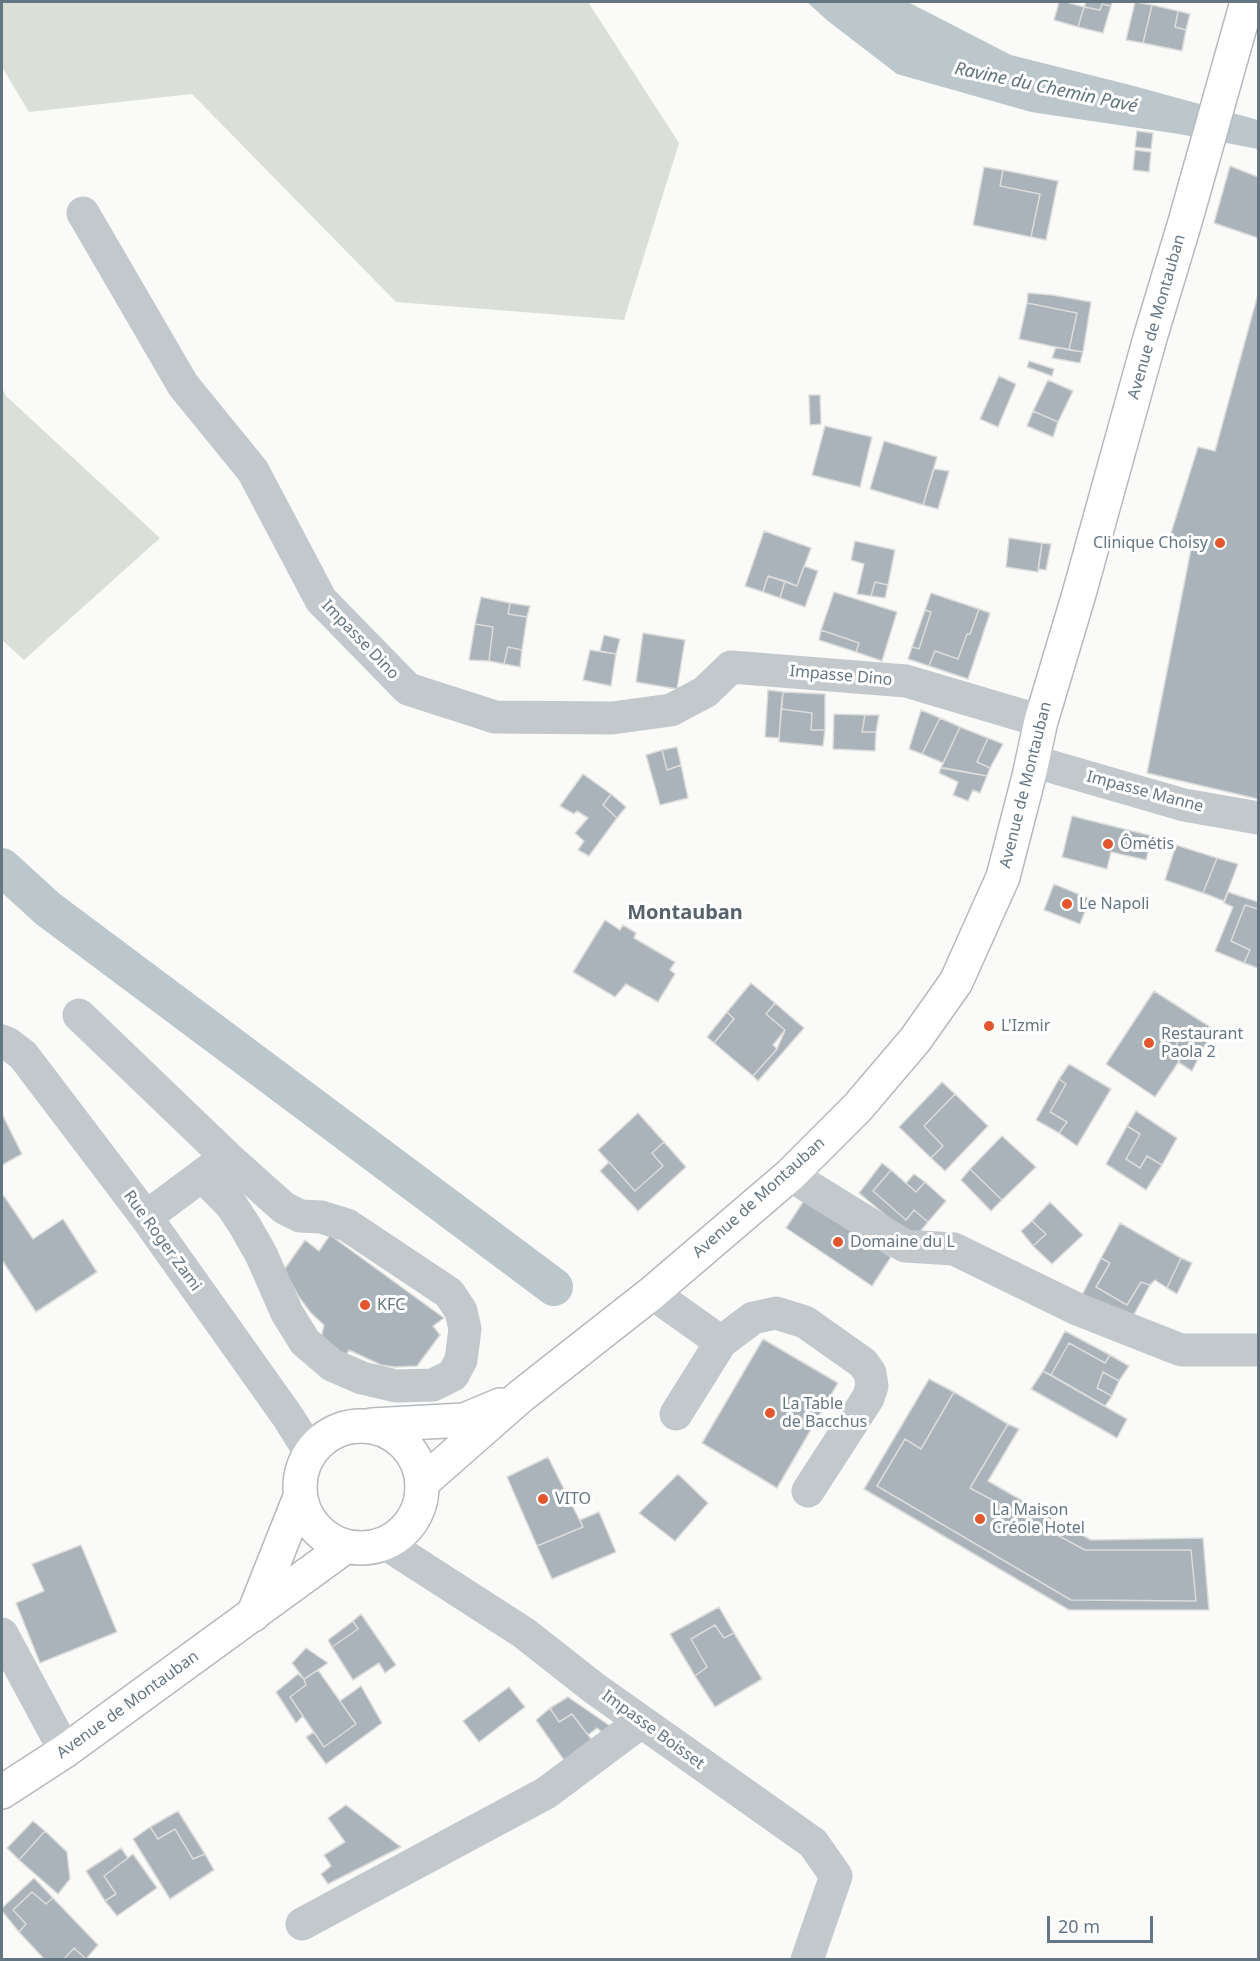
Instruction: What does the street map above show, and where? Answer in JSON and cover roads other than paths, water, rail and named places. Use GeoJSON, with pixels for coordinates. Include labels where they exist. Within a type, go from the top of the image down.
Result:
{"type":"FeatureCollection","features":[{"type":"Feature","properties":{"kind":"main road","name":"Avenue de Montauban"},"geometry":{"type":"LineString","coordinates":[[423,1482],[521,1396],[652,1293],[790,1175],[858,1107],[915,1040],[956,982],[1003,877],[1041,721],[1247,2]]}},
{"type":"Feature","properties":{"kind":"main road","name":"Avenue de Montauban"},"geometry":{"type":"LineString","coordinates":[[253,1615],[300,1497],[299,1481],[303,1466],[310,1452],[322,1439],[340,1429],[362,1425],[464,1420],[521,1396]]}},
{"type":"Feature","properties":{"kind":"main road"},"geometry":{"type":"LineString","coordinates":[[300,1497],[309,1519],[324,1536],[345,1547],[366,1549],[386,1544],[403,1534],[415,1519],[422,1501],[423,1482],[417,1460],[403,1442],[384,1430],[362,1425]]}},
{"type":"Feature","properties":{"kind":"main road","name":"Avenue de Montauban"},"geometry":{"type":"LineString","coordinates":[[2,1792],[65,1751],[345,1547]]}},
{"type":"Feature","properties":{"kind":"street","name":"Impasse Dino"},"geometry":{"type":"LineString","coordinates":[[83,213],[183,385],[253,471],[321,600],[408,689],[495,717],[612,718],[671,710],[705,692],[731,667],[906,681],[1041,721]]}},
{"type":"Feature","properties":{"kind":"street","name":"Impasse Manne"},"geometry":{"type":"LineString","coordinates":[[1032,760],[1184,805],[1258,818]]}},
{"type":"Feature","properties":{"kind":"street"},"geometry":{"type":"LineString","coordinates":[[79,1016],[214,1166],[300,1216],[321,1217],[347,1225],[449,1293],[461,1311],[465,1329],[461,1359],[453,1375],[433,1385],[396,1386],[362,1378],[332,1365],[304,1342],[287,1313],[261,1254],[232,1206],[214,1166]]}},
{"type":"Feature","properties":{"kind":"street","name":"Rue Roger Zami"},"geometry":{"type":"LineString","coordinates":[[2,1041],[23,1055],[146,1217],[288,1417],[310,1452]]}},
{"type":"Feature","properties":{"kind":"street"},"geometry":{"type":"LineString","coordinates":[[146,1217],[214,1166]]}},
{"type":"Feature","properties":{"kind":"street"},"geometry":{"type":"LineString","coordinates":[[790,1175],[905,1246],[954,1249],[1077,1309],[1181,1350],[1258,1350]]}},
{"type":"Feature","properties":{"kind":"street"},"geometry":{"type":"LineString","coordinates":[[652,1293],[722,1342]]}},
{"type":"Feature","properties":{"kind":"street"},"geometry":{"type":"LineString","coordinates":[[676,1414],[722,1342],[753,1318],[776,1313],[805,1322],[863,1363],[870,1373],[872,1386],[868,1398],[808,1491]]}},
{"type":"Feature","properties":{"kind":"street","name":"Impasse Boisset"},"geometry":{"type":"LineString","coordinates":[[386,1544],[524,1633],[594,1688],[813,1843],[836,1876],[807,1959]]}},
{"type":"Feature","properties":{"kind":"street"},"geometry":{"type":"LineString","coordinates":[[2,1634],[65,1751]]}},
{"type":"Feature","properties":{"kind":"street"},"geometry":{"type":"LineString","coordinates":[[302,1924],[546,1793],[641,1722]]}},
{"type":"Feature","properties":{"kind":"water","name":"Ravine du Chemin Pavé"},"geometry":{"type":"Polygon","coordinates":[[[807,2],[908,2],[1011,55],[1258,120],[1258,149],[1179,134],[1031,112],[897,74],[807,2]]]}},
{"type":"Feature","properties":{"kind":"waterway"},"geometry":{"type":"LineString","coordinates":[[2,867],[48,909],[554,1287]]}},
{"type":"Feature","properties":{"kind":"place","name":"Clinique Choisy"},"geometry":{"type":"Point","coordinates":[1220,543]}},
{"type":"Feature","properties":{"kind":"place","name":"Ômétis"},"geometry":{"type":"Point","coordinates":[1108,844]}},
{"type":"Feature","properties":{"kind":"place","name":"Le Napoli"},"geometry":{"type":"Point","coordinates":[1067,904]}},
{"type":"Feature","properties":{"kind":"place","name":"L'Izmir"},"geometry":{"type":"Point","coordinates":[989,1026]}},
{"type":"Feature","properties":{"kind":"place","name":"Restaurant Paola 2"},"geometry":{"type":"Point","coordinates":[1149,1043]}},
{"type":"Feature","properties":{"kind":"place","name":"Domaine du L"},"geometry":{"type":"Point","coordinates":[838,1242]}},
{"type":"Feature","properties":{"kind":"place","name":"KFC"},"geometry":{"type":"Point","coordinates":[365,1305]}},
{"type":"Feature","properties":{"kind":"place","name":"La Table de Bacchus"},"geometry":{"type":"Point","coordinates":[770,1413]}},
{"type":"Feature","properties":{"kind":"place","name":"VITO"},"geometry":{"type":"Point","coordinates":[543,1499]}},
{"type":"Feature","properties":{"kind":"place","name":"La Maison Créole Hotel"},"geometry":{"type":"Point","coordinates":[980,1519]}},
{"type":"Feature","properties":{"kind":"district","name":"Montauban"},"geometry":{"type":"Point","coordinates":[685,913]}}]}
